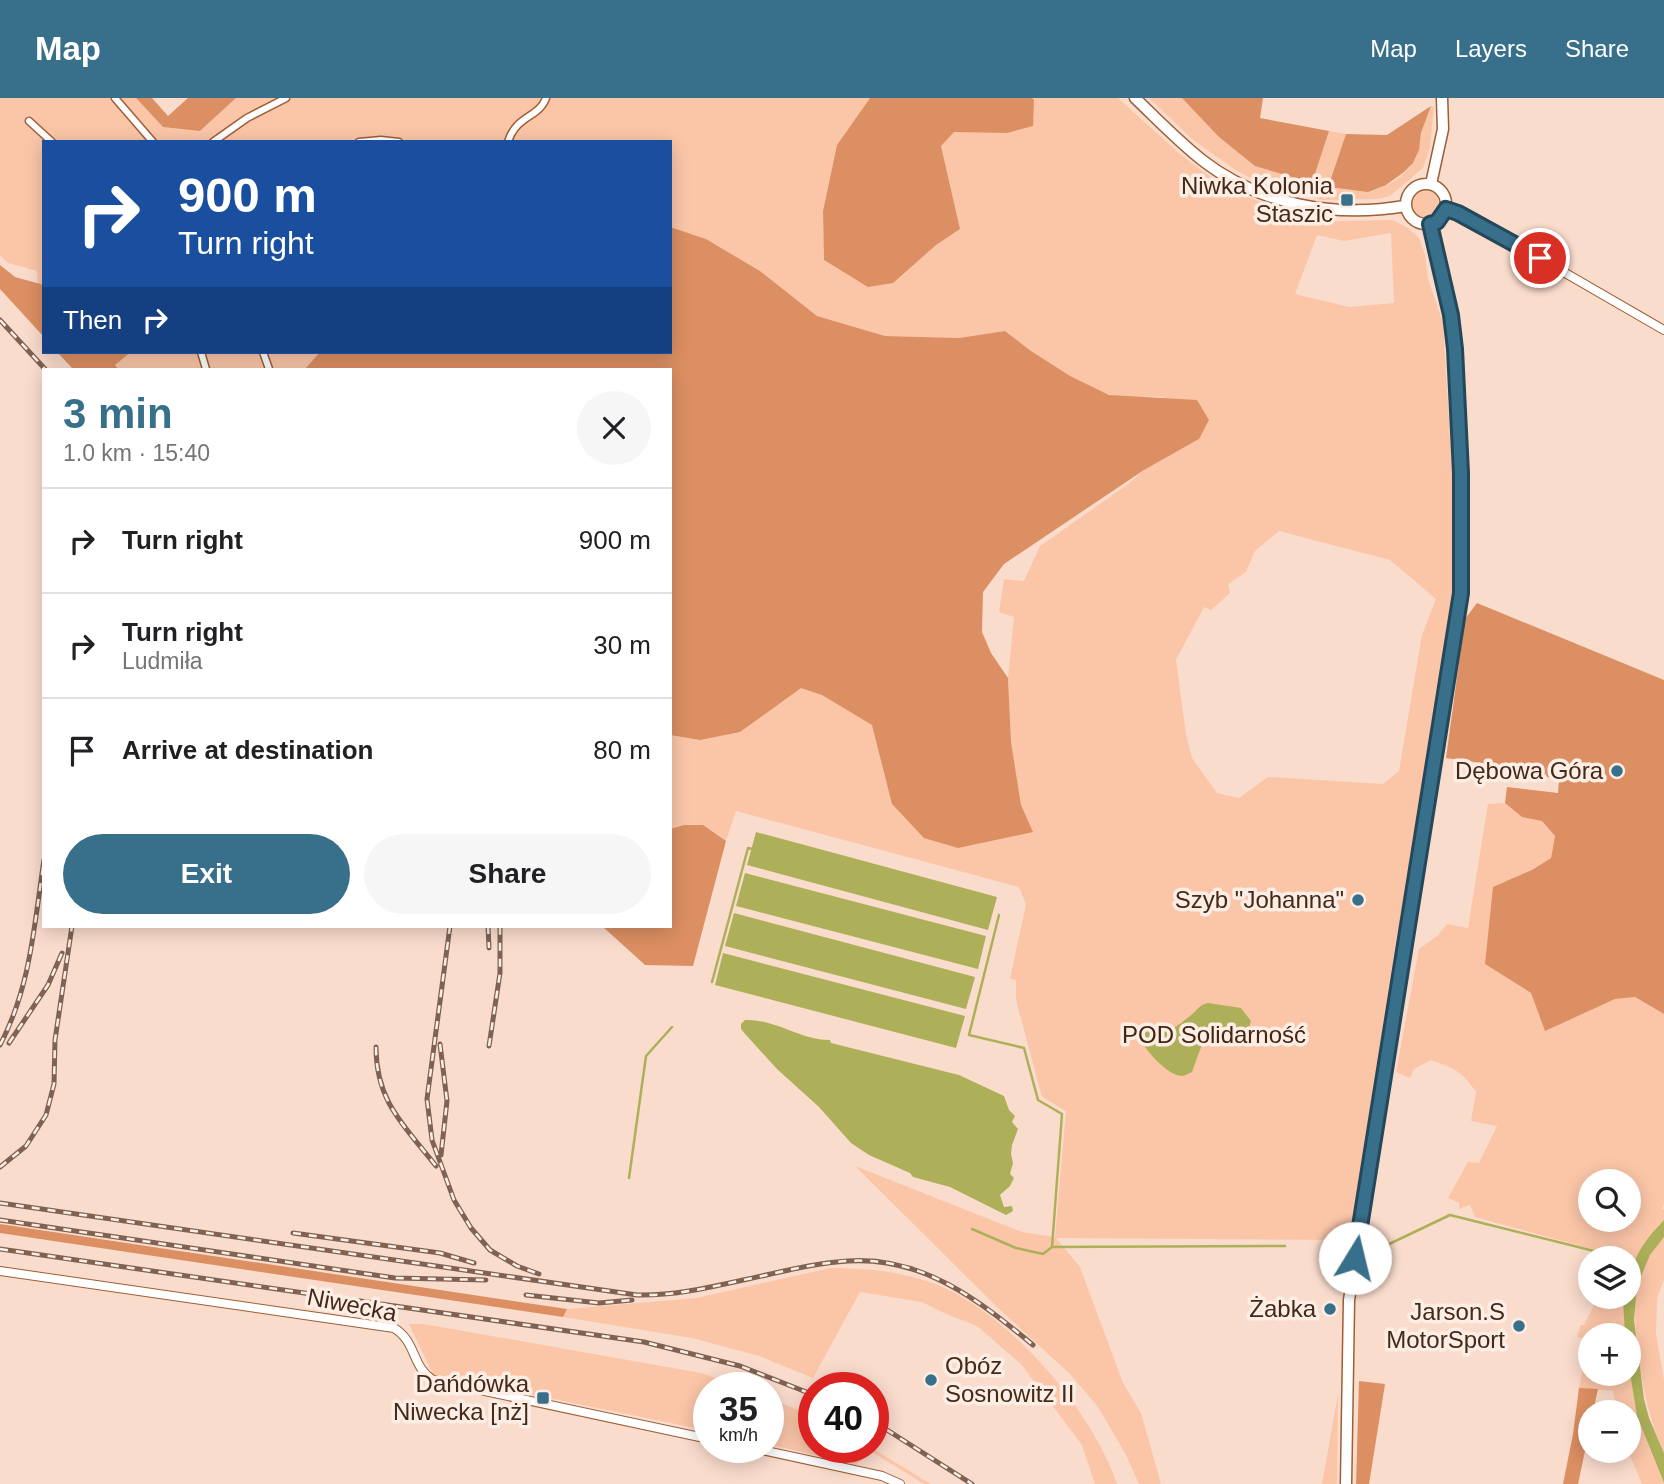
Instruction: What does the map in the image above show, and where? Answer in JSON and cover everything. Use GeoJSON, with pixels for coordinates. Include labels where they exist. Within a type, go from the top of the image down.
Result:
{"type":"FeatureCollection","features":[{"type":"Feature","properties":{"kind":"street"},"geometry":{"type":"LineString","coordinates":[[115,98],[151,140]]}},
{"type":"Feature","properties":{"kind":"street"},"geometry":{"type":"LineString","coordinates":[[217,140],[247,118],[286,98]]}},
{"type":"Feature","properties":{"kind":"street"},"geometry":{"type":"LineString","coordinates":[[509,140],[519,122],[542,107],[546,98]]}},
{"type":"Feature","properties":{"kind":"street"},"geometry":{"type":"LineString","coordinates":[[1135,98],[1202,160],[1260,193],[1323,209],[1362,211],[1405,206]]}},
{"type":"Feature","properties":{"kind":"street"},"geometry":{"type":"LineString","coordinates":[[1431,184],[1443,129],[1442,98]]}},
{"type":"Feature","properties":{"kind":"street"},"geometry":{"type":"LineString","coordinates":[[29,121],[50,140]]}},
{"type":"Feature","properties":{"kind":"street"},"geometry":{"type":"LineString","coordinates":[[1423,184],[1431,184],[1445,197],[1446,209],[1437,222],[1423,225],[1411,218],[1405,206],[1409,191],[1423,184]]}},
{"type":"Feature","properties":{"kind":"street"},"geometry":{"type":"LineString","coordinates":[[1446,209],[1477,222],[1664,330]]}},
{"type":"Feature","properties":{"kind":"street"},"geometry":{"type":"LineString","coordinates":[[1346,1484],[1349,1300],[1461,593],[1461,473],[1455,349],[1451,315],[1430,224]]}},
{"type":"Feature","properties":{"kind":"street","name":"Niwecka"},"geometry":{"type":"LineString","coordinates":[[0,1271],[394,1328],[409,1340],[422,1371],[433,1380],[693,1436]]}},
{"type":"Feature","properties":{"kind":"street"},"geometry":{"type":"LineString","coordinates":[[784,1455],[881,1476],[900,1484]]}},
{"type":"Feature","properties":{"kind":"green space","name":"POD Solidarność"},"geometry":{"type":"Polygon","coordinates":[[[0,98],[136,98],[163,127],[200,131],[236,98],[870,98],[837,145],[823,211],[824,260],[936,245],[960,229],[941,146],[954,131],[1007,133],[1034,100],[1032,98],[1118,98],[1181,155],[1216,181],[1242,195],[1279,209],[1336,221],[1393,220],[1419,238],[1425,255],[1428,279],[1443,323],[1457,549],[1405,906],[1397,934],[1350,1240],[1056,1238],[1080,1267],[1123,1383],[1141,1413],[1161,1484],[1139,1484],[1125,1453],[1098,1407],[1070,1374],[996,1306],[855,1166],[1022,1232],[1055,1237],[1066,1111],[1042,1097],[1016,1000],[1016,980],[1010,979],[1026,904],[1019,887],[736,811],[726,841],[700,826],[687,825],[672,829],[672,735],[700,740],[809,671],[1021,805],[1011,742],[1008,678],[1014,617],[999,612],[1004,579],[1024,581],[1040,546],[1144,470],[1199,439],[1163,397],[1121,396],[1094,389],[1054,367],[1005,331],[959,338],[885,336],[817,316],[760,271],[706,239],[672,228],[672,140],[42,140],[42,285],[38,284],[37,271],[8,263],[0,255],[0,98]],[[1391,233],[1344,241],[1317,235],[1295,294],[1349,307],[1394,303],[1391,233]],[[1279,531],[1255,551],[1246,572],[1228,584],[1230,593],[1211,610],[1204,607],[1176,660],[1192,758],[1217,793],[1239,798],[1268,777],[1383,784],[1399,771],[1422,635],[1436,599],[1390,560],[1279,531]]]}},
{"type":"Feature","properties":{"kind":"green space"},"geometry":{"type":"Polygon","coordinates":[[[1149,98],[1182,98],[1199,115],[1312,183],[1329,131],[1346,134],[1328,186],[1339,189],[1374,189],[1395,181],[1404,173],[1416,156],[1431,106],[1434,107],[1430,147],[1423,168],[1390,196],[1379,199],[1322,200],[1264,185],[1237,171],[1193,140],[1149,98]]]}},
{"type":"Feature","properties":{"kind":"green space"},"geometry":{"type":"Polygon","coordinates":[[[1426,191],[1435,195],[1439,204],[1435,213],[1426,217],[1417,213],[1413,204],[1417,195],[1426,191]]]}},
{"type":"Feature","properties":{"kind":"green space"},"geometry":{"type":"Polygon","coordinates":[[[129,354],[318,354],[306,368],[117,368],[115,365],[129,354]]]}},
{"type":"Feature","properties":{"kind":"green space"},"geometry":{"type":"Polygon","coordinates":[[[1505,803],[1522,817],[1542,821],[1555,836],[1551,858],[1532,870],[1485,964],[1531,993],[1545,1030],[1615,999],[1635,997],[1664,1014],[1664,1220],[1641,1250],[1641,1246],[1581,1246],[1475,1217],[1470,1205],[1459,1209],[1459,1203],[1448,1198],[1468,1162],[1479,1163],[1497,1126],[1471,1121],[1476,1092],[1462,1075],[1452,1069],[1431,1060],[1414,1069],[1410,1078],[1396,1072],[1419,949],[1437,936],[1447,924],[1468,928],[1488,804],[1505,803]]]}},
{"type":"Feature","properties":{"kind":"green space"},"geometry":{"type":"Polygon","coordinates":[[[1664,1237],[1664,1280],[1657,1298],[1656,1334],[1664,1380],[1664,1453],[1643,1385],[1641,1323],[1636,1323],[1635,1310],[1641,1309],[1641,1274],[1664,1237]]]}},
{"type":"Feature","properties":{"kind":"green space"},"geometry":{"type":"Polygon","coordinates":[[[830,1268],[889,1272],[945,1288],[998,1322],[1048,1371],[1090,1428],[1106,1456],[1117,1484],[1095,1484],[1082,1445],[1021,1364],[977,1326],[922,1302],[860,1292],[816,1372],[798,1372],[759,1356],[692,1338],[563,1317],[567,1309],[696,1298],[830,1268]]]}},
{"type":"Feature","properties":{"kind":"green space"},"geometry":{"type":"Polygon","coordinates":[[[1592,1309],[1624,1309],[1624,1323],[1585,1323],[1592,1309]]]}},
{"type":"Feature","properties":{"kind":"green space"},"geometry":{"type":"Polygon","coordinates":[[[409,1324],[424,1324],[695,1372],[693,1372],[693,1428],[433,1374],[409,1324]]]}},
{"type":"Feature","properties":{"kind":"green space"},"geometry":{"type":"Polygon","coordinates":[[[1632,1386],[1634,1400],[1615,1400],[1613,1391],[1579,1388],[1632,1386]]]}},
{"type":"Feature","properties":{"kind":"green space"},"geometry":{"type":"Polygon","coordinates":[[[1338,1394],[1337,1484],[1322,1484],[1338,1394]]]}},
{"type":"Feature","properties":{"kind":"green space"},"geometry":{"type":"Polygon","coordinates":[[[784,1404],[798,1410],[798,1451],[784,1448],[784,1404]]]}},
{"type":"Feature","properties":{"kind":"green space"},"geometry":{"type":"Polygon","coordinates":[[[1641,1426],[1664,1484],[1642,1484],[1633,1463],[1641,1463],[1641,1426]]]}},
{"type":"Feature","properties":{"kind":"green space"},"geometry":{"type":"Polygon","coordinates":[[[889,1459],[931,1484],[924,1484],[889,1462],[889,1459]]]}},
{"type":"Feature","properties":{"kind":"shaded area"},"geometry":{"type":"Polygon","coordinates":[[[136,98],[152,98],[168,116],[188,98],[236,98],[200,131],[163,127],[136,98]]]}},
{"type":"Feature","properties":{"kind":"shaded area"},"geometry":{"type":"Polygon","coordinates":[[[870,98],[1034,100],[1033,126],[1007,133],[954,132],[941,146],[960,229],[936,245],[893,283],[868,287],[824,260],[823,211],[837,145],[870,98]]]}},
{"type":"Feature","properties":{"kind":"shaded area"},"geometry":{"type":"Polygon","coordinates":[[[1182,98],[1263,98],[1260,118],[1329,131],[1312,183],[1255,166],[1219,137],[1182,98]]]}},
{"type":"Feature","properties":{"kind":"shaded area"},"geometry":{"type":"Polygon","coordinates":[[[1431,106],[1421,133],[1419,150],[1413,163],[1404,172],[1386,185],[1368,192],[1328,187],[1346,134],[1387,135],[1431,106]]]}},
{"type":"Feature","properties":{"kind":"shaded area"},"geometry":{"type":"Polygon","coordinates":[[[672,228],[706,239],[760,271],[817,316],[885,336],[959,338],[1005,331],[1070,376],[1109,395],[1197,400],[1209,420],[1199,439],[1144,470],[1004,564],[983,592],[982,632],[991,653],[1008,678],[1011,742],[1021,805],[1033,832],[958,848],[924,838],[892,804],[872,725],[822,695],[801,688],[740,732],[700,740],[672,735],[672,368],[306,368],[318,354],[672,354],[672,228]]]}},
{"type":"Feature","properties":{"kind":"shaded area"},"geometry":{"type":"Polygon","coordinates":[[[0,265],[15,277],[42,284],[42,335],[0,289],[0,265]]]}},
{"type":"Feature","properties":{"kind":"shaded area"},"geometry":{"type":"Polygon","coordinates":[[[59,354],[129,354],[115,365],[117,368],[72,368],[59,354]]]}},
{"type":"Feature","properties":{"kind":"shaded area"},"geometry":{"type":"Polygon","coordinates":[[[1477,603],[1664,680],[1664,1014],[1635,997],[1615,999],[1545,1031],[1531,993],[1485,964],[1493,887],[1532,870],[1551,858],[1555,836],[1542,821],[1522,817],[1505,803],[1507,787],[1558,793],[1559,780],[1509,767],[1446,758],[1465,619],[1477,603]]]}},
{"type":"Feature","properties":{"kind":"shaded area"},"geometry":{"type":"Polygon","coordinates":[[[703,825],[726,841],[693,966],[645,965],[604,928],[672,928],[672,828],[703,825]]]}},
{"type":"Feature","properties":{"kind":"shaded area"},"geometry":{"type":"Polygon","coordinates":[[[756,832],[997,897],[988,930],[747,865],[756,832]]]}},
{"type":"Feature","properties":{"kind":"shaded area"},"geometry":{"type":"Polygon","coordinates":[[[745,873],[986,936],[978,969],[736,906],[745,873]]]}},
{"type":"Feature","properties":{"kind":"shaded area"},"geometry":{"type":"Polygon","coordinates":[[[734,913],[975,977],[966,1009],[725,946],[734,913]]]}},
{"type":"Feature","properties":{"kind":"shaded area"},"geometry":{"type":"Polygon","coordinates":[[[723,953],[965,1016],[956,1048],[715,985],[723,953]]]}},
{"type":"Feature","properties":{"kind":"shaded area"},"geometry":{"type":"Polygon","coordinates":[[[1208,1003],[1241,1008],[1251,1021],[1249,1028],[1210,1032],[1204,1039],[1192,1072],[1182,1076],[1169,1071],[1156,1060],[1139,1036],[1145,1029],[1165,1031],[1174,1028],[1200,1006],[1208,1003]]]}},
{"type":"Feature","properties":{"kind":"shaded area"},"geometry":{"type":"Polygon","coordinates":[[[745,1020],[767,1023],[808,1037],[830,1040],[831,1043],[959,1075],[1004,1096],[1009,1110],[1015,1116],[1012,1122],[1018,1129],[1011,1154],[1013,1163],[1010,1174],[1014,1178],[1000,1195],[1004,1207],[1012,1206],[1013,1211],[1006,1215],[950,1187],[913,1177],[851,1143],[819,1107],[777,1069],[746,1035],[741,1029],[745,1020]]]}},
{"type":"Feature","properties":{"kind":"shaded area"},"geometry":{"type":"Polygon","coordinates":[[[1664,1220],[1664,1237],[1650,1255],[1641,1276],[1641,1248],[1664,1220]]]}},
{"type":"Feature","properties":{"kind":"shaded area"},"geometry":{"type":"Polygon","coordinates":[[[0,1224],[567,1309],[563,1317],[0,1233],[0,1224]]]}},
{"type":"Feature","properties":{"kind":"shaded area"},"geometry":{"type":"Polygon","coordinates":[[[1624,1309],[1635,1309],[1634,1323],[1624,1323],[1624,1309]]]}},
{"type":"Feature","properties":{"kind":"shaded area"},"geometry":{"type":"Polygon","coordinates":[[[1641,1375],[1649,1418],[1664,1453],[1664,1483],[1641,1426],[1641,1400],[1634,1400],[1632,1386],[1641,1386],[1641,1375]]]}},
{"type":"Feature","properties":{"kind":"shaded area"},"geometry":{"type":"Polygon","coordinates":[[[1359,1381],[1385,1384],[1369,1484],[1356,1484],[1359,1381]]]}},
{"type":"Feature","properties":{"kind":"shaded area"},"geometry":{"type":"Polygon","coordinates":[[[1579,1388],[1598,1389],[1596,1400],[1578,1400],[1578,1463],[1582,1463],[1578,1484],[1563,1484],[1579,1388]]]}},
{"type":"Feature","properties":{"kind":"waterway"},"geometry":{"type":"LineString","coordinates":[[712,982],[748,848],[752,849]]}},
{"type":"Feature","properties":{"kind":"waterway"},"geometry":{"type":"LineString","coordinates":[[999,915],[969,1035],[1024,1048],[1038,1100],[1062,1114],[1052,1247]]}},
{"type":"Feature","properties":{"kind":"waterway"},"geometry":{"type":"LineString","coordinates":[[629,1178],[646,1056],[672,1027]]}},
{"type":"Feature","properties":{"kind":"waterway"},"geometry":{"type":"LineString","coordinates":[[1367,1248],[1387,1245],[1450,1215],[1578,1247]]}},
{"type":"Feature","properties":{"kind":"waterway"},"geometry":{"type":"LineString","coordinates":[[972,1229],[1016,1248],[1043,1254],[1052,1247],[1285,1246]]}},
{"type":"Feature","properties":{"kind":"waterway"},"geometry":{"type":"LineString","coordinates":[[1340,1248],[1348,1248]]}},
{"type":"Feature","properties":{"kind":"railway"},"geometry":{"type":"LineString","coordinates":[[0,320],[44,368]]}},
{"type":"Feature","properties":{"kind":"railway"},"geometry":{"type":"LineString","coordinates":[[0,1045],[25,978],[42,874]]}},
{"type":"Feature","properties":{"kind":"railway"},"geometry":{"type":"LineString","coordinates":[[0,1167],[26,1146],[46,1115],[54,1084],[55,1040],[72,928]]}},
{"type":"Feature","properties":{"kind":"railway"},"geometry":{"type":"LineString","coordinates":[[450,928],[427,1099],[432,1140],[454,1200],[471,1228],[490,1250],[517,1266],[539,1274]]}},
{"type":"Feature","properties":{"kind":"railway"},"geometry":{"type":"LineString","coordinates":[[488,928],[489,948]]}},
{"type":"Feature","properties":{"kind":"railway"},"geometry":{"type":"LineString","coordinates":[[489,1046],[500,973],[500,928]]}},
{"type":"Feature","properties":{"kind":"railway"},"geometry":{"type":"LineString","coordinates":[[9,1043],[48,985],[62,953]]}},
{"type":"Feature","properties":{"kind":"railway"},"geometry":{"type":"LineString","coordinates":[[440,1044],[447,1101],[441,1155]]}},
{"type":"Feature","properties":{"kind":"railway"},"geometry":{"type":"LineString","coordinates":[[376,1047],[381,1083],[394,1112],[436,1166]]}},
{"type":"Feature","properties":{"kind":"railway"},"geometry":{"type":"LineString","coordinates":[[0,1203],[637,1295],[693,1290],[823,1264],[875,1261],[901,1266],[948,1284],[992,1312],[1033,1345]]}},
{"type":"Feature","properties":{"kind":"railway"},"geometry":{"type":"LineString","coordinates":[[0,1220],[395,1278],[486,1280]]}},
{"type":"Feature","properties":{"kind":"railway"},"geometry":{"type":"LineString","coordinates":[[293,1233],[440,1253],[474,1263]]}},
{"type":"Feature","properties":{"kind":"railway"},"geometry":{"type":"LineString","coordinates":[[0,1249],[644,1342],[740,1366],[798,1389]]}},
{"type":"Feature","properties":{"kind":"railway"},"geometry":{"type":"LineString","coordinates":[[526,1295],[599,1303],[632,1300]]}},
{"type":"Feature","properties":{"kind":"railway"},"geometry":{"type":"LineString","coordinates":[[889,1431],[972,1484]]}},
{"type":"Feature","properties":{"kind":"place","name":"Niwka Kolonia Staszic"},"geometry":{"type":"Point","coordinates":[1347,200]}},
{"type":"Feature","properties":{"kind":"place","name":"Dębowa Góra"},"geometry":{"type":"Point","coordinates":[1617,771]}},
{"type":"Feature","properties":{"kind":"place","name":"Szyb \"Johanna\""},"geometry":{"type":"Point","coordinates":[1358,900]}},
{"type":"Feature","properties":{"kind":"place","name":"Żabka"},"geometry":{"type":"Point","coordinates":[1330,1309]}},
{"type":"Feature","properties":{"kind":"place","name":"Jarson.S MotorSport"},"geometry":{"type":"Point","coordinates":[1519,1326]}},
{"type":"Feature","properties":{"kind":"place","name":"Obóz Sosnowitz II"},"geometry":{"type":"Point","coordinates":[931,1380]}},
{"type":"Feature","properties":{"kind":"place","name":"Dańdówka Niwecka [nż]"},"geometry":{"type":"Point","coordinates":[543,1398]}},
{"type":"Feature","properties":{"kind":"route"},"geometry":{"type":"LineString","coordinates":[[1355,1258],[1461,593],[1463,535],[1455,349],[1451,315],[1430,224],[1437,222],[1446,209],[1477,222],[1540,258]]}}]}
